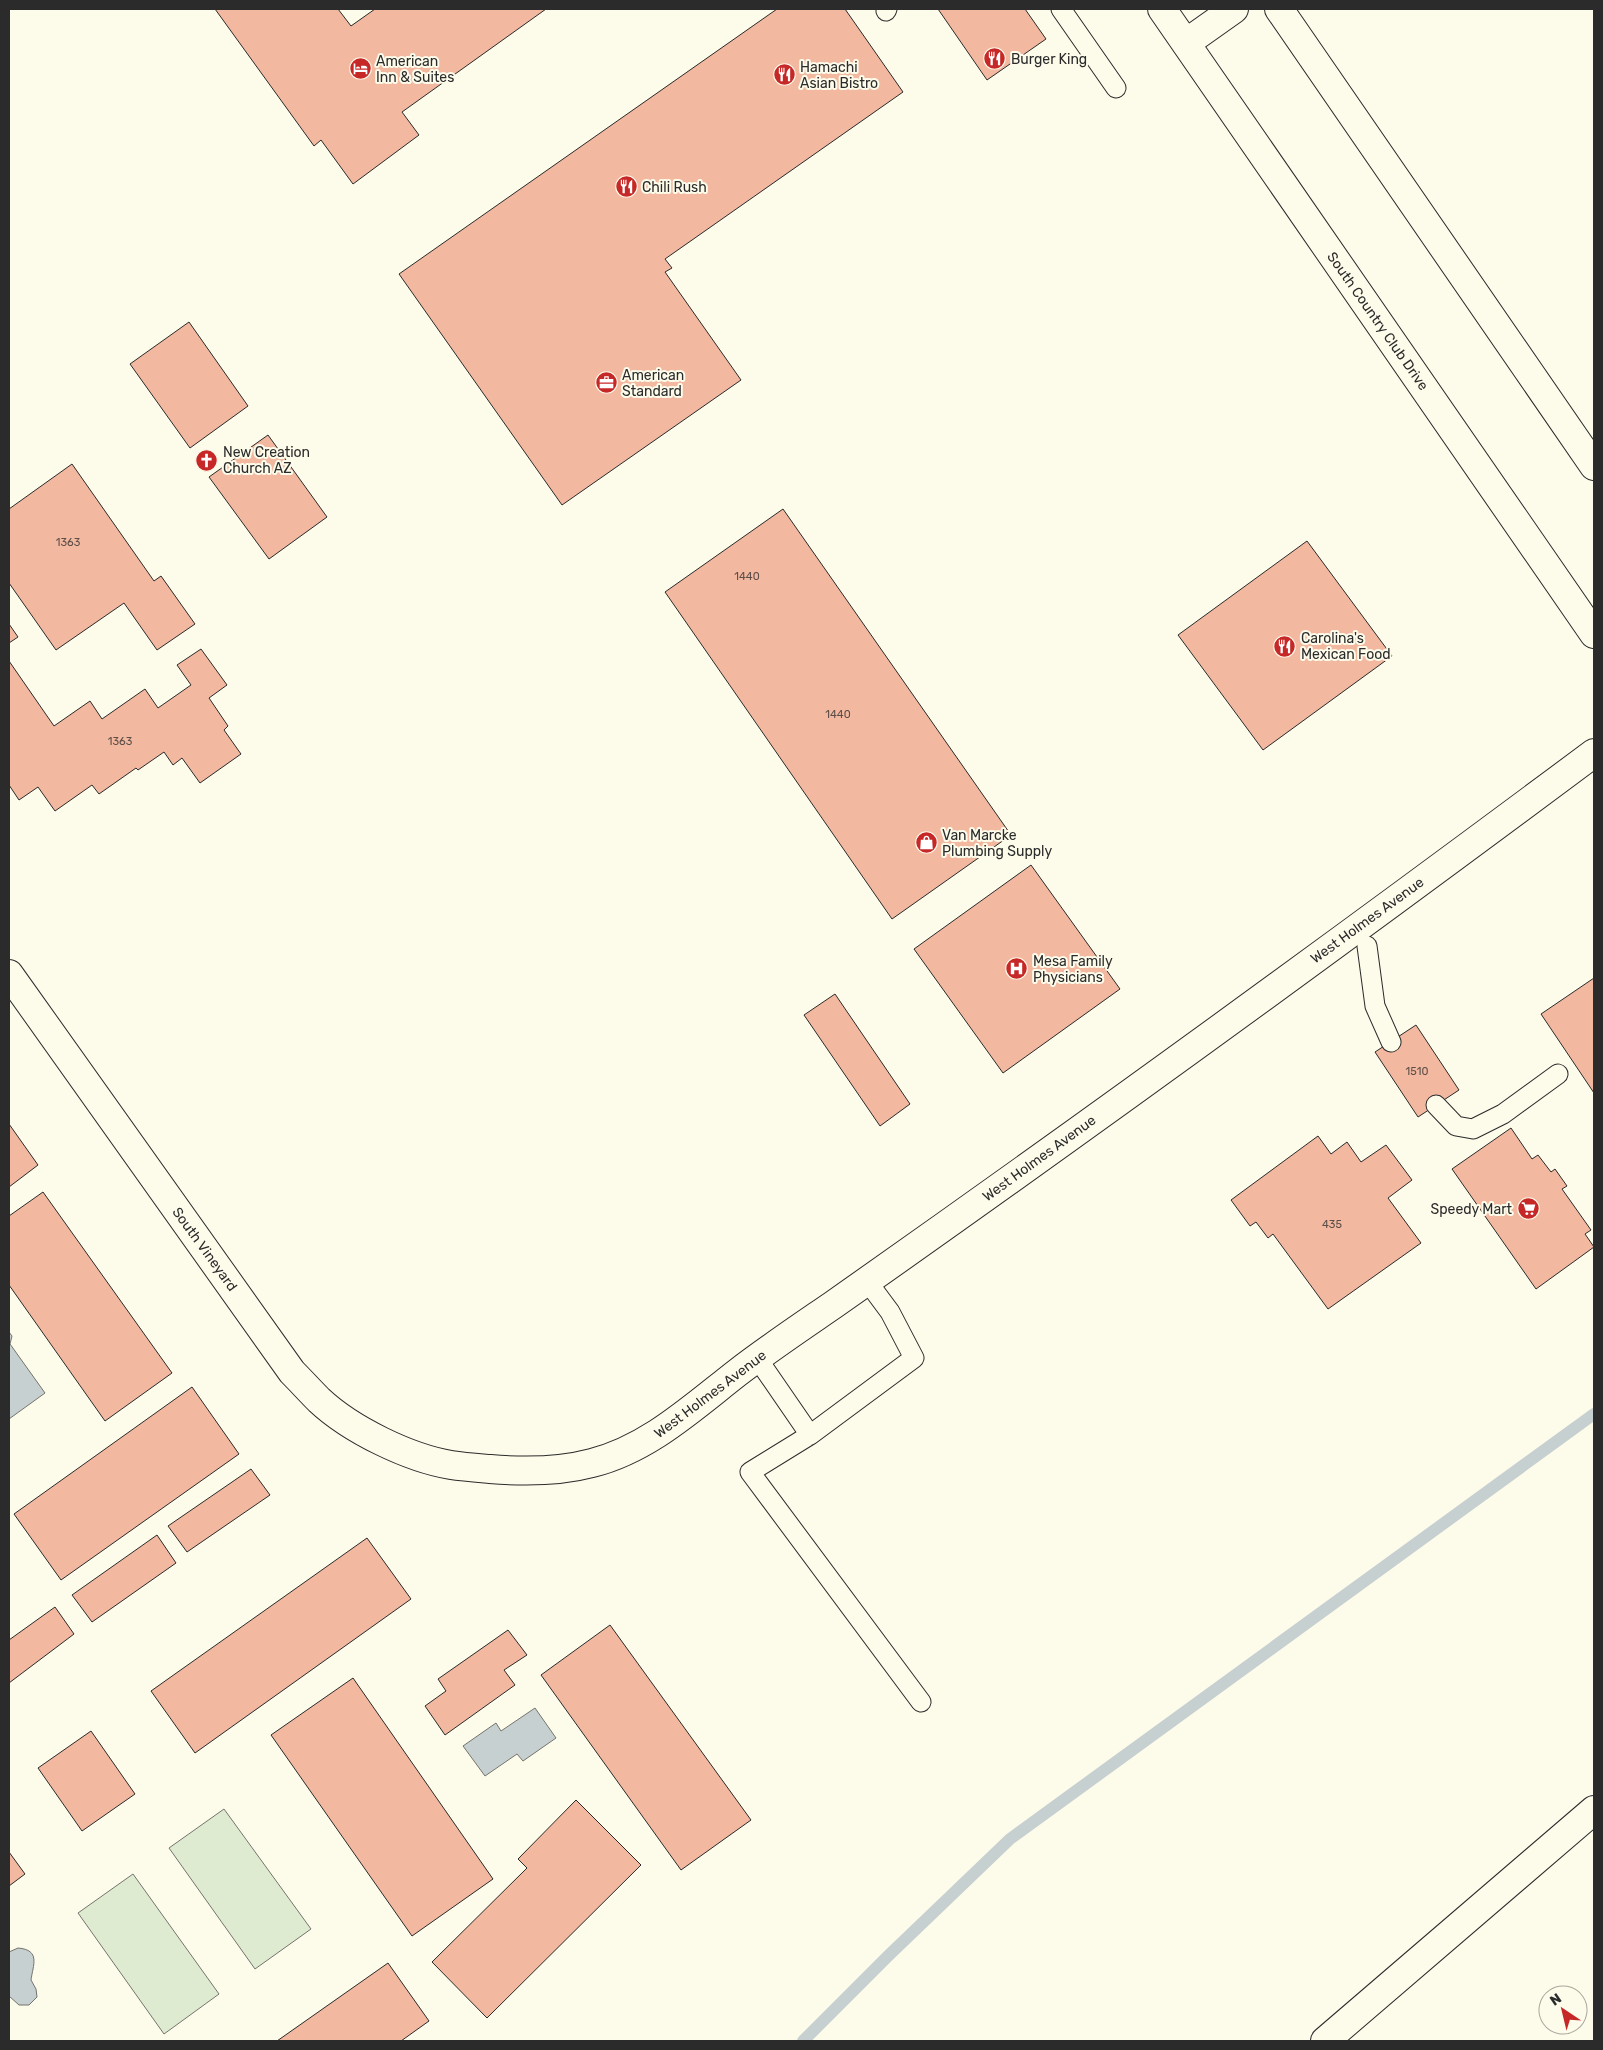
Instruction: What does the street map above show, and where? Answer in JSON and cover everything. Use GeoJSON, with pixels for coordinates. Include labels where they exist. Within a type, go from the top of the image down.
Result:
{"type":"FeatureCollection","features":[{"type":"Feature","properties":{"kind":"main road","name":"South Country Club Drive"},"geometry":{"type":"LineString","coordinates":[[1162,9],[1594,634]]}},
{"type":"Feature","properties":{"kind":"main road"},"geometry":{"type":"LineString","coordinates":[[1186,43],[1234,9]]}},
{"type":"Feature","properties":{"kind":"main road"},"geometry":{"type":"LineString","coordinates":[[1279,9],[1594,466]]}},
{"type":"Feature","properties":{"kind":"main road","name":"West Holmes Avenue"},"geometry":{"type":"LineString","coordinates":[[449,1465],[524,1471],[553,1471],[592,1463],[621,1453],[652,1438],[757,1358],[948,1225],[1005,1182],[1227,1024],[1594,753]]}},
{"type":"Feature","properties":{"kind":"main road","name":"South Vineyard"},"geometry":{"type":"LineString","coordinates":[[9,974],[292,1372],[322,1402],[360,1429],[403,1452],[449,1465]]}},
{"type":"Feature","properties":{"kind":"main road"},"geometry":{"type":"LineString","coordinates":[[1325,2041],[1594,1810]]}},
{"type":"Feature","properties":{"kind":"lane"},"geometry":{"type":"LineString","coordinates":[[1061,9],[1116,88]]}},
{"type":"Feature","properties":{"kind":"lane"},"geometry":{"type":"LineString","coordinates":[[1367,946],[1375,1006],[1391,1042]]}},
{"type":"Feature","properties":{"kind":"lane"},"geometry":{"type":"LineString","coordinates":[[1436,1106],[1456,1126],[1473,1129],[1503,1114],[1558,1074]]}},
{"type":"Feature","properties":{"kind":"lane"},"geometry":{"type":"LineString","coordinates":[[867,1281],[890,1312],[914,1358],[810,1435],[750,1472],[921,1702]]}},
{"type":"Feature","properties":{"kind":"lane"},"geometry":{"type":"LineString","coordinates":[[757,1358],[810,1435]]}},
{"type":"Feature","properties":{"kind":"green space"},"geometry":{"type":"Polygon","coordinates":[[[224,1809],[311,1929],[255,1969],[169,1848],[224,1809]]]}},
{"type":"Feature","properties":{"kind":"green space"},"geometry":{"type":"Polygon","coordinates":[[[133,1874],[219,1994],[164,2034],[78,1913],[133,1874]]]}},
{"type":"Feature","properties":{"kind":"shaded area"},"geometry":{"type":"Polygon","coordinates":[[[9,1332],[12,1336],[10,1344],[45,1393],[9,1419],[9,1332]]]}},
{"type":"Feature","properties":{"kind":"shaded area"},"geometry":{"type":"Polygon","coordinates":[[[535,1708],[556,1738],[523,1761],[517,1754],[485,1776],[463,1746],[496,1723],[501,1731],[535,1708]]]}},
{"type":"Feature","properties":{"kind":"shaded area"},"geometry":{"type":"Polygon","coordinates":[[[18,1948],[30,1952],[34,1959],[31,1980],[36,1989],[37,1997],[29,2005],[19,2005],[9,1996],[9,1952],[18,1948]]]}},
{"type":"Feature","properties":{"kind":"building","name":"American Inn & Suites"},"geometry":{"type":"Polygon","coordinates":[[[215,9],[338,9],[351,26],[375,9],[546,9],[402,112],[419,135],[353,184],[321,140],[314,146],[215,9]]]}},
{"type":"Feature","properties":{"kind":"building"},"geometry":{"type":"Polygon","coordinates":[[[777,9],[845,9],[903,92],[665,259],[672,268],[665,272],[741,380],[562,505],[399,274],[777,9]]]}},
{"type":"Feature","properties":{"kind":"building","name":"Burger King"},"geometry":{"type":"Polygon","coordinates":[[[938,9],[1025,9],[1046,39],[987,80],[938,9]]]}},
{"type":"Feature","properties":{"kind":"building"},"geometry":{"type":"Polygon","coordinates":[[[189,322],[248,406],[190,448],[130,364],[189,322]]]}},
{"type":"Feature","properties":{"kind":"building"},"geometry":{"type":"Polygon","coordinates":[[[268,435],[327,517],[269,559],[209,477],[268,435]]]}},
{"type":"Feature","properties":{"kind":"building"},"geometry":{"type":"Polygon","coordinates":[[[72,464],[154,581],[161,576],[195,624],[157,650],[124,603],[56,650],[9,583],[9,509],[72,464]]]}},
{"type":"Feature","properties":{"kind":"building"},"geometry":{"type":"Polygon","coordinates":[[[783,509],[1011,835],[892,919],[665,592],[783,509]]]}},
{"type":"Feature","properties":{"kind":"building","name":"Carolina's Mexican Food"},"geometry":{"type":"Polygon","coordinates":[[[1307,541],[1392,656],[1263,750],[1178,635],[1307,541]]]}},
{"type":"Feature","properties":{"kind":"building"},"geometry":{"type":"Polygon","coordinates":[[[9,624],[18,637],[9,643],[9,624]]]}},
{"type":"Feature","properties":{"kind":"building"},"geometry":{"type":"Polygon","coordinates":[[[201,649],[227,685],[209,698],[228,726],[224,730],[241,754],[200,783],[182,758],[173,765],[164,752],[138,770],[136,768],[99,794],[92,785],[55,811],[38,787],[19,800],[9,785],[9,661],[54,726],[90,701],[102,719],[145,689],[158,708],[191,685],[177,665],[201,649]]]}},
{"type":"Feature","properties":{"kind":"building","name":"Mesa Family Physicians"},"geometry":{"type":"Polygon","coordinates":[[[1031,865],[1120,989],[1003,1073],[914,949],[1031,865]]]}},
{"type":"Feature","properties":{"kind":"building"},"geometry":{"type":"Polygon","coordinates":[[[1594,978],[1594,1093],[1541,1014],[1594,978]]]}},
{"type":"Feature","properties":{"kind":"building"},"geometry":{"type":"Polygon","coordinates":[[[835,994],[910,1104],[880,1126],[804,1015],[835,994]]]}},
{"type":"Feature","properties":{"kind":"building"},"geometry":{"type":"Polygon","coordinates":[[[1416,1025],[1459,1090],[1418,1117],[1375,1052],[1416,1025]]]}},
{"type":"Feature","properties":{"kind":"building"},"geometry":{"type":"Polygon","coordinates":[[[9,1124],[38,1165],[9,1187],[9,1124]]]}},
{"type":"Feature","properties":{"kind":"building","name":"Speedy Mart"},"geometry":{"type":"Polygon","coordinates":[[[1511,1128],[1532,1159],[1538,1155],[1551,1172],[1555,1169],[1567,1186],[1562,1189],[1591,1230],[1585,1234],[1594,1247],[1536,1289],[1452,1169],[1511,1128]]]}},
{"type":"Feature","properties":{"kind":"building"},"geometry":{"type":"Polygon","coordinates":[[[1318,1136],[1331,1154],[1347,1142],[1361,1162],[1386,1145],[1412,1180],[1388,1198],[1421,1243],[1328,1309],[1273,1234],[1268,1238],[1256,1222],[1250,1226],[1231,1200],[1318,1136]]]}},
{"type":"Feature","properties":{"kind":"building"},"geometry":{"type":"Polygon","coordinates":[[[43,1192],[172,1373],[105,1421],[9,1285],[9,1216],[43,1192]]]}},
{"type":"Feature","properties":{"kind":"building"},"geometry":{"type":"Polygon","coordinates":[[[192,1387],[239,1454],[61,1580],[14,1514],[192,1387]]]}},
{"type":"Feature","properties":{"kind":"building"},"geometry":{"type":"Polygon","coordinates":[[[251,1469],[270,1495],[187,1552],[168,1526],[251,1469]]]}},
{"type":"Feature","properties":{"kind":"building"},"geometry":{"type":"Polygon","coordinates":[[[157,1535],[176,1563],[92,1622],[72,1595],[157,1535]]]}},
{"type":"Feature","properties":{"kind":"building"},"geometry":{"type":"Polygon","coordinates":[[[367,1538],[411,1599],[195,1753],[151,1691],[367,1538]]]}},
{"type":"Feature","properties":{"kind":"building"},"geometry":{"type":"Polygon","coordinates":[[[55,1607],[74,1634],[9,1683],[9,1640],[55,1607]]]}},
{"type":"Feature","properties":{"kind":"building"},"geometry":{"type":"Polygon","coordinates":[[[610,1625],[751,1820],[681,1870],[541,1675],[610,1625]]]}},
{"type":"Feature","properties":{"kind":"building"},"geometry":{"type":"Polygon","coordinates":[[[508,1630],[527,1655],[504,1670],[515,1685],[445,1735],[425,1706],[446,1691],[438,1679],[508,1630]]]}},
{"type":"Feature","properties":{"kind":"building"},"geometry":{"type":"Polygon","coordinates":[[[353,1678],[493,1879],[412,1936],[271,1735],[353,1678]]]}},
{"type":"Feature","properties":{"kind":"building"},"geometry":{"type":"Polygon","coordinates":[[[91,1731],[135,1794],[82,1831],[38,1768],[91,1731]]]}},
{"type":"Feature","properties":{"kind":"building"},"geometry":{"type":"Polygon","coordinates":[[[576,1800],[641,1865],[487,2018],[432,1962],[527,1868],[518,1859],[576,1800]]]}},
{"type":"Feature","properties":{"kind":"building"},"geometry":{"type":"Polygon","coordinates":[[[9,1852],[25,1874],[9,1886],[9,1852]]]}},
{"type":"Feature","properties":{"kind":"building"},"geometry":{"type":"Polygon","coordinates":[[[388,1963],[429,2021],[401,2041],[277,2041],[388,1963]]]}},
{"type":"Feature","properties":{"kind":"waterway"},"geometry":{"type":"LineString","coordinates":[[803,2041],[1010,1839],[1594,1414]]}},
{"type":"Feature","properties":{"kind":"place","name":"Burger King"},"geometry":{"type":"Point","coordinates":[995,59]}},
{"type":"Feature","properties":{"kind":"place","name":"American Inn & Suites"},"geometry":{"type":"Point","coordinates":[360,69]}},
{"type":"Feature","properties":{"kind":"place","name":"Hamachi Asian Bistro"},"geometry":{"type":"Point","coordinates":[784,75]}},
{"type":"Feature","properties":{"kind":"place","name":"Chili Rush"},"geometry":{"type":"Point","coordinates":[626,187]}},
{"type":"Feature","properties":{"kind":"place","name":"American Standard"},"geometry":{"type":"Point","coordinates":[606,383]}},
{"type":"Feature","properties":{"kind":"place","name":"New Creation Church AZ"},"geometry":{"type":"Point","coordinates":[207,460]}},
{"type":"Feature","properties":{"kind":"place","name":"Carolina's Mexican Food"},"geometry":{"type":"Point","coordinates":[1285,646]}},
{"type":"Feature","properties":{"kind":"place","name":"Van Marcke Plumbing Supply"},"geometry":{"type":"Point","coordinates":[926,843]}},
{"type":"Feature","properties":{"kind":"place","name":"Mesa Family Physicians"},"geometry":{"type":"Point","coordinates":[1017,969]}},
{"type":"Feature","properties":{"kind":"place","name":"Speedy Mart"},"geometry":{"type":"Point","coordinates":[1528,1209]}}]}
